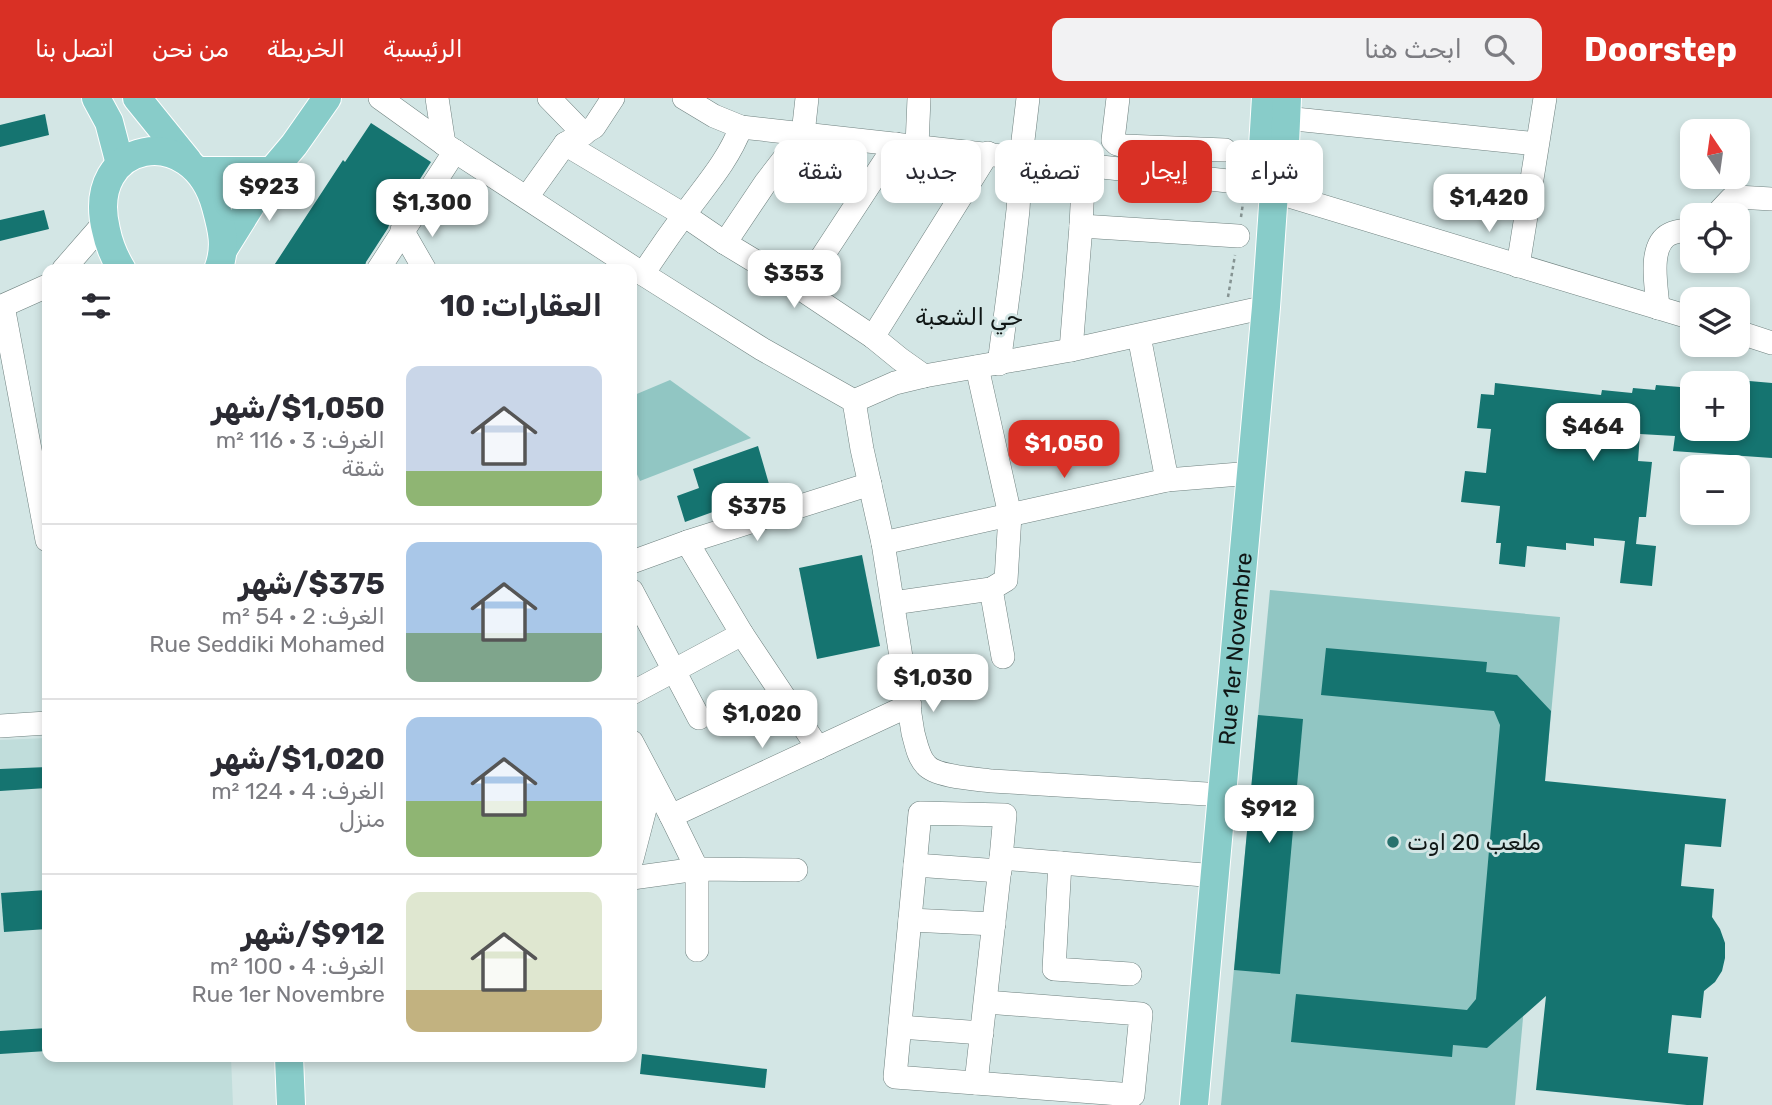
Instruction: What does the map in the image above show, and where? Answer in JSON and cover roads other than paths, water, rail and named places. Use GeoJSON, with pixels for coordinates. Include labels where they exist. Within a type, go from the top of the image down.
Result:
{"type":"FeatureCollection","features":[{"type":"Feature","properties":{"kind":"main road"},"geometry":{"type":"LineString","coordinates":[[96,98],[110,122],[120,164]]}},
{"type":"Feature","properties":{"kind":"main road"},"geometry":{"type":"LineString","coordinates":[[137,98],[193,166],[214,197],[223,232],[221,262]]}},
{"type":"Feature","properties":{"kind":"main road"},"geometry":{"type":"LineString","coordinates":[[221,262],[272,172],[327,98]]}},
{"type":"Feature","properties":{"kind":"main road","name":"Rue 1er Novembre"},"geometry":{"type":"LineString","coordinates":[[1280,105],[1282,140]]}},
{"type":"Feature","properties":{"kind":"main road"},"geometry":{"type":"LineString","coordinates":[[118,264],[113,255],[104,223],[104,194],[109,178],[120,164],[132,155],[158,150],[174,155],[193,166],[272,172]]}},
{"type":"Feature","properties":{"kind":"main road","name":"Rue 1er Novembre"},"geometry":{"type":"LineString","coordinates":[[1194,1105],[1252,473],[1273,203]]}},
{"type":"Feature","properties":{"kind":"main road"},"geometry":{"type":"LineString","coordinates":[[270,1062],[272,1105]]}},
{"type":"Feature","properties":{"kind":"main road"},"geometry":{"type":"LineString","coordinates":[[289,1062],[291,1105]]}},
{"type":"Feature","properties":{"kind":"street"},"geometry":{"type":"LineString","coordinates":[[380,98],[628,264]]}},
{"type":"Feature","properties":{"kind":"street"},"geometry":{"type":"LineString","coordinates":[[382,264],[450,147],[437,98]]}},
{"type":"Feature","properties":{"kind":"street"},"geometry":{"type":"LineString","coordinates":[[549,98],[574,139],[725,243],[873,337],[924,376]]}},
{"type":"Feature","properties":{"kind":"street"},"geometry":{"type":"LineString","coordinates":[[527,197],[574,139],[597,124],[613,98]]}},
{"type":"Feature","properties":{"kind":"street"},"geometry":{"type":"LineString","coordinates":[[684,98],[714,116],[741,127],[881,142]]}},
{"type":"Feature","properties":{"kind":"street"},"geometry":{"type":"LineString","coordinates":[[725,243],[766,182],[803,134],[807,98]]}},
{"type":"Feature","properties":{"kind":"street"},"geometry":{"type":"LineString","coordinates":[[907,140],[919,98]]}},
{"type":"Feature","properties":{"kind":"street"},"geometry":{"type":"LineString","coordinates":[[1023,140],[1028,98]]}},
{"type":"Feature","properties":{"kind":"street"},"geometry":{"type":"LineString","coordinates":[[1118,98],[1113,140],[1117,144],[1225,150]]}},
{"type":"Feature","properties":{"kind":"street"},"geometry":{"type":"LineString","coordinates":[[1518,266],[1545,98]]}},
{"type":"Feature","properties":{"kind":"street"},"geometry":{"type":"LineString","coordinates":[[1280,105],[1537,144]]}},
{"type":"Feature","properties":{"kind":"street"},"geometry":{"type":"LineString","coordinates":[[643,274],[723,163],[741,127]]}},
{"type":"Feature","properties":{"kind":"street"},"geometry":{"type":"LineString","coordinates":[[981,152],[995,154]]}},
{"type":"Feature","properties":{"kind":"street"},"geometry":{"type":"LineString","coordinates":[[873,337],[988,153]]}},
{"type":"Feature","properties":{"kind":"street"},"geometry":{"type":"LineString","coordinates":[[1104,166],[1226,181]]}},
{"type":"Feature","properties":{"kind":"street"},"geometry":{"type":"LineString","coordinates":[[801,289],[881,179]]}},
{"type":"Feature","properties":{"kind":"street"},"geometry":{"type":"LineString","coordinates":[[1727,203],[1737,197],[1772,200]]}},
{"type":"Feature","properties":{"kind":"street"},"geometry":{"type":"LineString","coordinates":[[893,603],[991,589],[1006,580],[1010,515],[988,366],[1011,273],[1017,203]]}},
{"type":"Feature","properties":{"kind":"street"},"geometry":{"type":"LineString","coordinates":[[1071,351],[1083,203]]}},
{"type":"Feature","properties":{"kind":"street"},"geometry":{"type":"LineString","coordinates":[[1310,203],[1680,314]]}},
{"type":"Feature","properties":{"kind":"street"},"geometry":{"type":"LineString","coordinates":[[68,264],[104,223]]}},
{"type":"Feature","properties":{"kind":"street"},"geometry":{"type":"LineString","coordinates":[[1082,226],[1238,236]]}},
{"type":"Feature","properties":{"kind":"street"},"geometry":{"type":"LineString","coordinates":[[402,230],[422,264]]}},
{"type":"Feature","properties":{"kind":"street"},"geometry":{"type":"LineString","coordinates":[[1658,308],[1655,266],[1658,248],[1663,239],[1680,231]]}},
{"type":"Feature","properties":{"kind":"street"},"geometry":{"type":"LineString","coordinates":[[637,270],[762,349],[854,401],[883,543],[913,733],[920,757],[927,768],[959,778],[1223,795]]}},
{"type":"Feature","properties":{"kind":"street"},"geometry":{"type":"LineString","coordinates":[[42,288],[1,306],[42,515]]}},
{"type":"Feature","properties":{"kind":"street"},"geometry":{"type":"LineString","coordinates":[[854,401],[895,383],[924,376],[1071,351],[1266,307]]}},
{"type":"Feature","properties":{"kind":"street"},"geometry":{"type":"LineString","coordinates":[[1139,336],[1167,480]]}},
{"type":"Feature","properties":{"kind":"street"},"geometry":{"type":"LineString","coordinates":[[1750,336],[1772,343]]}},
{"type":"Feature","properties":{"kind":"street"},"geometry":{"type":"LineString","coordinates":[[883,543],[1167,480],[1252,473]]}},
{"type":"Feature","properties":{"kind":"street"},"geometry":{"type":"LineString","coordinates":[[637,560],[870,485]]}},
{"type":"Feature","properties":{"kind":"street"},"geometry":{"type":"LineString","coordinates":[[687,542],[743,634],[818,748]]}},
{"type":"Feature","properties":{"kind":"street"},"geometry":{"type":"LineString","coordinates":[[991,589],[1003,657]]}},
{"type":"Feature","properties":{"kind":"street"},"geometry":{"type":"LineString","coordinates":[[637,601],[699,718]]}},
{"type":"Feature","properties":{"kind":"street"},"geometry":{"type":"LineString","coordinates":[[637,690],[743,634]]}},
{"type":"Feature","properties":{"kind":"street"},"geometry":{"type":"LineString","coordinates":[[671,816],[910,705]]}},
{"type":"Feature","properties":{"kind":"street"},"geometry":{"type":"LineString","coordinates":[[0,726],[42,723]]}},
{"type":"Feature","properties":{"kind":"street"},"geometry":{"type":"LineString","coordinates":[[637,762],[642,783],[637,821]]}},
{"type":"Feature","properties":{"kind":"street"},"geometry":{"type":"LineString","coordinates":[[642,783],[671,816],[697,869],[697,950]]}},
{"type":"Feature","properties":{"kind":"street"},"geometry":{"type":"LineString","coordinates":[[976,1083],[1005,815],[920,813],[895,1077],[1133,1095],[1141,1014],[986,1002]]}},
{"type":"Feature","properties":{"kind":"street"},"geometry":{"type":"LineString","coordinates":[[915,864],[1060,863],[1216,876]]}},
{"type":"Feature","properties":{"kind":"street"},"geometry":{"type":"LineString","coordinates":[[1060,863],[1054,969],[1130,974]]}},
{"type":"Feature","properties":{"kind":"street"},"geometry":{"type":"LineString","coordinates":[[637,877],[697,869],[796,870]]}},
{"type":"Feature","properties":{"kind":"street"},"geometry":{"type":"LineString","coordinates":[[910,920],[994,924]]}},
{"type":"Feature","properties":{"kind":"street"},"geometry":{"type":"LineString","coordinates":[[900,1027],[982,1033]]}},
{"type":"Feature","properties":{"kind":"place","name":"ملعب 20 اوت"},"geometry":{"type":"Point","coordinates":[1393,842]}},
{"type":"Feature","properties":{"kind":"district","name":"حي الشعبة"},"geometry":{"type":"Point","coordinates":[969,317]}}]}
